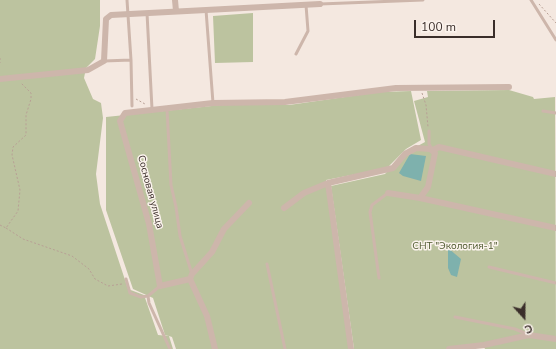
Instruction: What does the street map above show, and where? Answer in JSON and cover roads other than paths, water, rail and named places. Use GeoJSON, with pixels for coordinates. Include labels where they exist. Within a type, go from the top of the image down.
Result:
{"type":"FeatureCollection","features":[{"type":"Feature","properties":{"kind":"street"},"geometry":{"type":"LineString","coordinates":[[175,0],[176,11]]}},
{"type":"Feature","properties":{"kind":"street"},"geometry":{"type":"LineString","coordinates":[[0,79],[88,70],[104,61],[106,19],[112,15],[176,11],[259,10],[320,4]]}},
{"type":"Feature","properties":{"kind":"street"},"geometry":{"type":"LineString","coordinates":[[132,109],[152,109],[213,103],[284,102],[396,88],[509,87]]}},
{"type":"Feature","properties":{"kind":"street","name":"Сосновая улица"},"geometry":{"type":"LineString","coordinates":[[132,109],[125,113],[120,121],[149,224],[160,286]]}},
{"type":"Feature","properties":{"kind":"street"},"geometry":{"type":"LineString","coordinates":[[284,208],[304,193],[328,183],[394,168],[405,154],[416,148],[433,150],[439,147],[556,174]]}},
{"type":"Feature","properties":{"kind":"street"},"geometry":{"type":"LineString","coordinates":[[420,198],[428,187],[435,153],[433,150]]}},
{"type":"Feature","properties":{"kind":"street"},"geometry":{"type":"LineString","coordinates":[[328,183],[351,349]]}},
{"type":"Feature","properties":{"kind":"street"},"geometry":{"type":"LineString","coordinates":[[388,193],[420,198],[556,228]]}},
{"type":"Feature","properties":{"kind":"street"},"geometry":{"type":"LineString","coordinates":[[160,286],[191,277],[212,252],[224,229],[249,203]]}},
{"type":"Feature","properties":{"kind":"street"},"geometry":{"type":"LineString","coordinates":[[191,277],[207,316],[215,349]]}},
{"type":"Feature","properties":{"kind":"street"},"geometry":{"type":"LineString","coordinates":[[450,349],[484,345],[529,335],[556,339]]}},
{"type":"Feature","properties":{"kind":"lane"},"geometry":{"type":"LineString","coordinates":[[128,0],[132,109]]}},
{"type":"Feature","properties":{"kind":"lane"},"geometry":{"type":"LineString","coordinates":[[320,4],[423,0]]}},
{"type":"Feature","properties":{"kind":"lane"},"geometry":{"type":"LineString","coordinates":[[531,0],[556,40]]}},
{"type":"Feature","properties":{"kind":"lane"},"geometry":{"type":"LineString","coordinates":[[296,54],[308,31],[306,5]]}},
{"type":"Feature","properties":{"kind":"lane"},"geometry":{"type":"LineString","coordinates":[[206,10],[213,103]]}},
{"type":"Feature","properties":{"kind":"lane"},"geometry":{"type":"LineString","coordinates":[[147,13],[152,109]]}},
{"type":"Feature","properties":{"kind":"lane"},"geometry":{"type":"LineString","coordinates":[[104,61],[131,60]]}},
{"type":"Feature","properties":{"kind":"lane"},"geometry":{"type":"LineString","coordinates":[[167,107],[171,185],[180,236],[191,277]]}},
{"type":"Feature","properties":{"kind":"lane"},"geometry":{"type":"LineString","coordinates":[[543,111],[556,113]]}},
{"type":"Feature","properties":{"kind":"lane"},"geometry":{"type":"LineString","coordinates":[[429,131],[429,144],[433,150]]}},
{"type":"Feature","properties":{"kind":"lane"},"geometry":{"type":"LineString","coordinates":[[379,278],[370,212],[372,204],[388,193]]}},
{"type":"Feature","properties":{"kind":"lane"},"geometry":{"type":"LineString","coordinates":[[267,264],[285,349]]}},
{"type":"Feature","properties":{"kind":"lane"},"geometry":{"type":"LineString","coordinates":[[489,267],[556,283]]}},
{"type":"Feature","properties":{"kind":"lane"},"geometry":{"type":"LineString","coordinates":[[126,279],[130,293],[141,297],[148,296],[160,286]]}},
{"type":"Feature","properties":{"kind":"lane"},"geometry":{"type":"LineString","coordinates":[[148,296],[149,303],[170,349]]}},
{"type":"Feature","properties":{"kind":"lane"},"geometry":{"type":"LineString","coordinates":[[455,317],[515,329],[529,335]]}},
{"type":"Feature","properties":{"kind":"water"},"geometry":{"type":"Polygon","coordinates":[[[410,154],[426,156],[421,181],[403,176],[399,173],[410,154]]]}},
{"type":"Feature","properties":{"kind":"water"},"geometry":{"type":"Polygon","coordinates":[[[448,248],[461,259],[457,277],[451,275],[448,268],[448,248]]]}},
{"type":"Feature","properties":{"kind":"park label","name":"СНТ \"Экология-1\""},"geometry":{"type":"Point","coordinates":[455,247]}}]}
